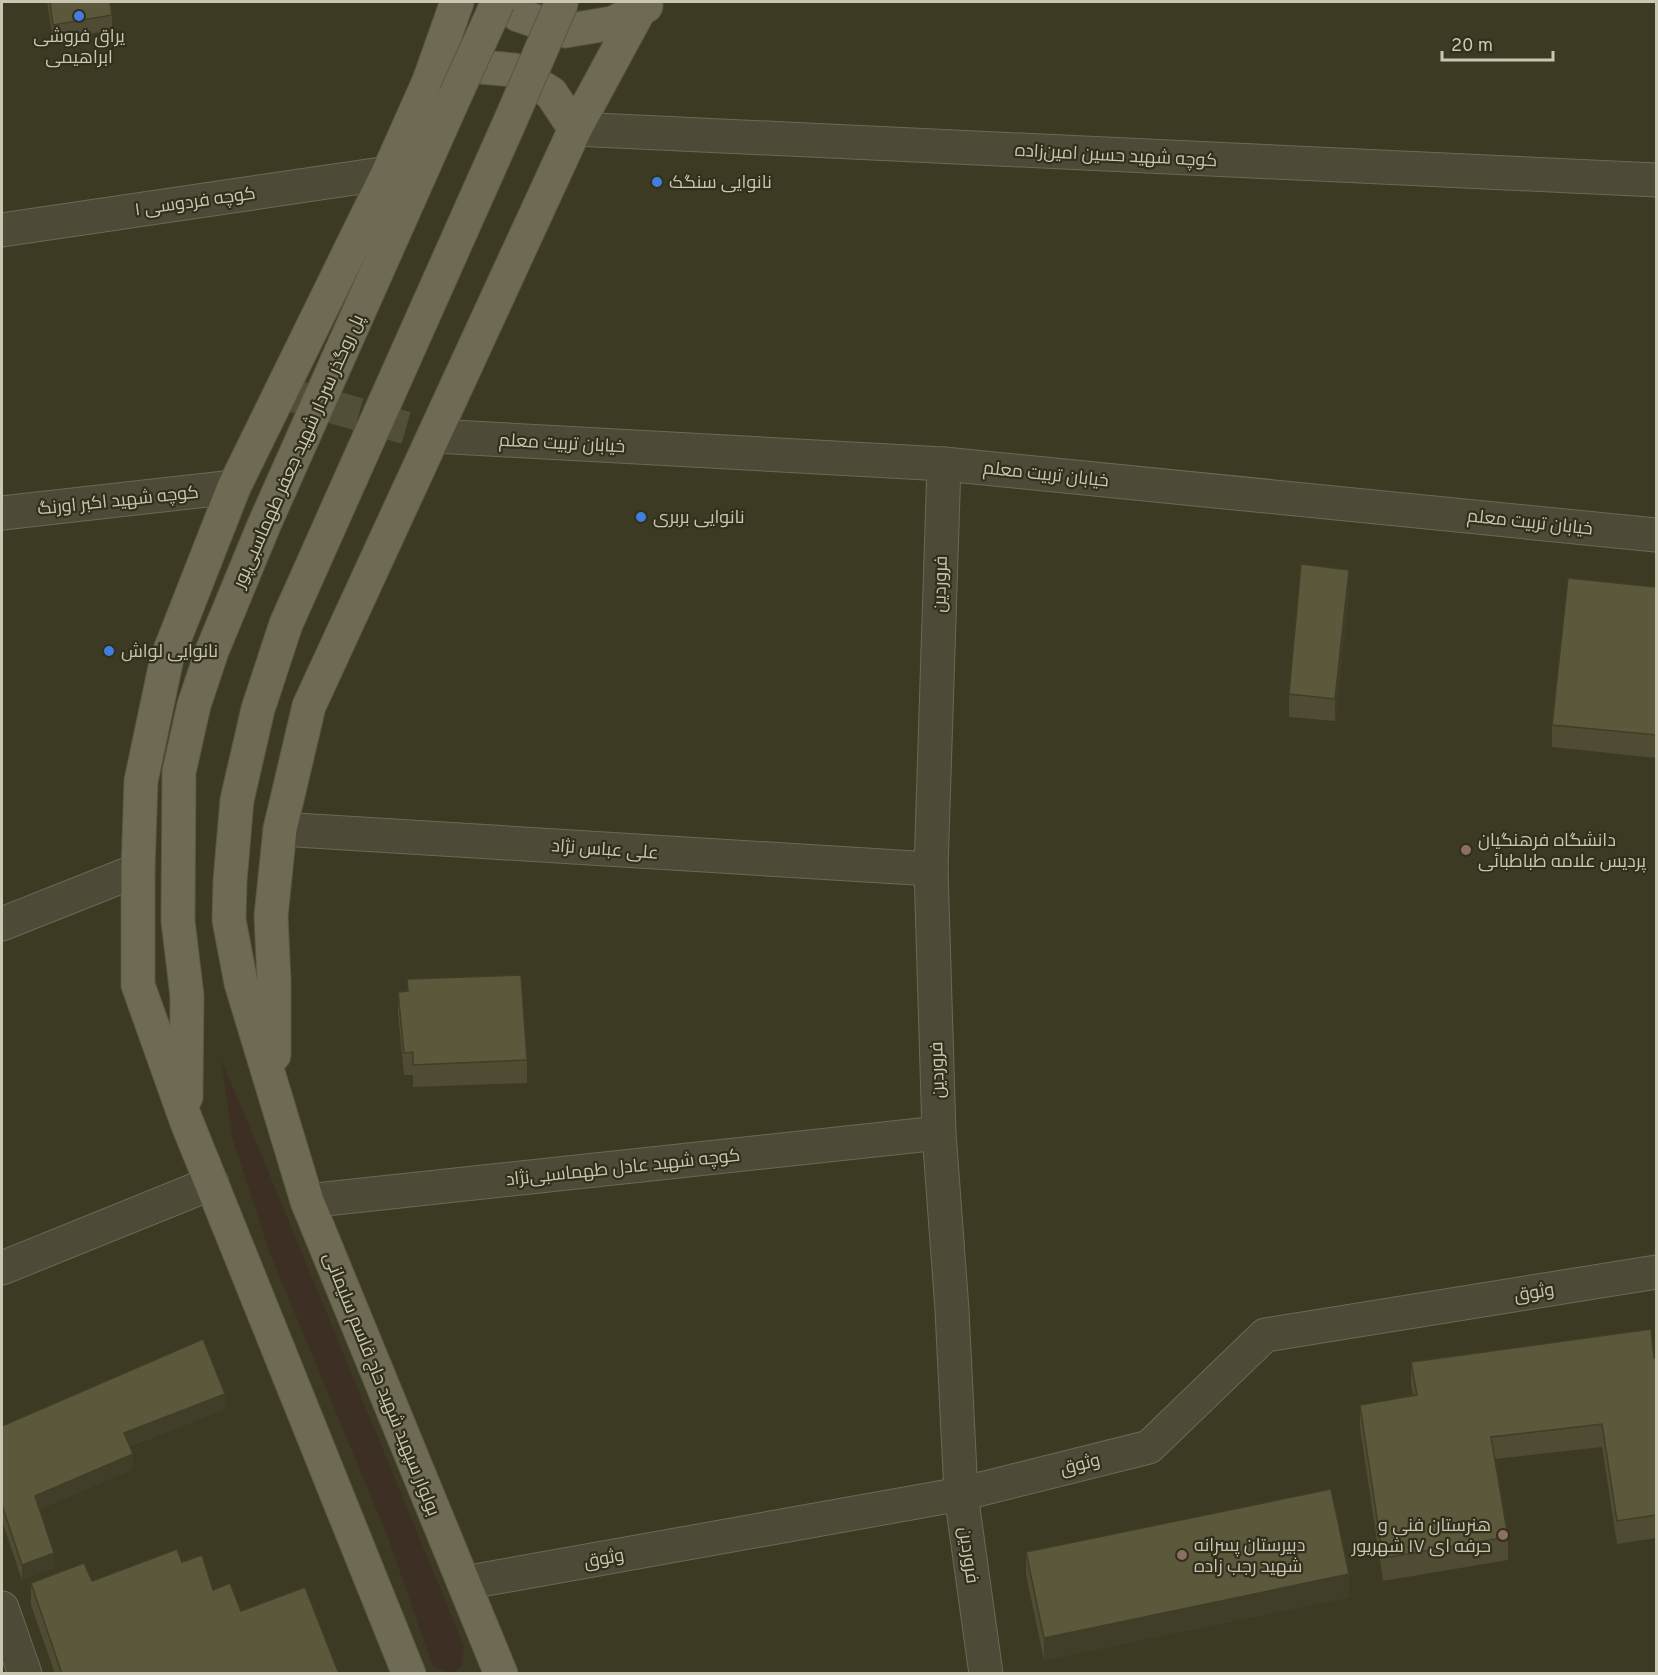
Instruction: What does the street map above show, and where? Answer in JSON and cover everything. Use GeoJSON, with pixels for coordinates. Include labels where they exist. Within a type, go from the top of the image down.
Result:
{"type":"FeatureCollection","features":[{"type":"Feature","properties":{"kind":"main road"},"geometry":{"type":"LineString","coordinates":[[442,89],[457,2]]}},
{"type":"Feature","properties":{"kind":"main road"},"geometry":{"type":"LineString","coordinates":[[500,2],[518,15],[565,31],[613,23],[648,5]]}},
{"type":"Feature","properties":{"kind":"main road","name":"پل روگذر سردار شهید جعفر طهماسبی‌پور"},"geometry":{"type":"LineString","coordinates":[[186,1120],[187,996],[178,921],[179,772],[194,705],[212,651],[442,89],[500,2]]}},
{"type":"Feature","properties":{"kind":"main road","name":"بولوار سپهبد شهید حاج قاسم سلیمانی"},"geometry":{"type":"LineString","coordinates":[[501,1674],[307,1201],[242,983],[230,920],[230,882],[237,800],[258,709],[286,624],[562,2]]}},
{"type":"Feature","properties":{"kind":"main road"},"geometry":{"type":"LineString","coordinates":[[274,1090],[274,981],[271,916],[280,829],[309,706],[575,129],[648,5]]}},
{"type":"Feature","properties":{"kind":"main road"},"geometry":{"type":"LineString","coordinates":[[409,1674],[186,1120],[138,985],[141,781],[167,658],[234,487],[388,173],[442,89],[470,66],[513,70],[551,93],[575,129]]}},
{"type":"Feature","properties":{"kind":"street","name":"کوچه شهید حسین امین‌زاده"},"geometry":{"type":"LineString","coordinates":[[575,129],[1656,180]]}},
{"type":"Feature","properties":{"kind":"street","name":"کوچه فردوسی ۱"},"geometry":{"type":"LineString","coordinates":[[2,230],[388,173]]}},
{"type":"Feature","properties":{"kind":"street","name":"خیابان تربیت معلم"},"geometry":{"type":"LineString","coordinates":[[435,436],[944,464],[1656,535]]}},
{"type":"Feature","properties":{"kind":"street","name":"فروردین"},"geometry":{"type":"LineString","coordinates":[[944,464],[931,869],[939,1133],[952,1310],[961,1494],[986,1674]]}},
{"type":"Feature","properties":{"kind":"street","name":"کوچه شهید اکبر اورنگ"},"geometry":{"type":"LineString","coordinates":[[2,513],[234,487]]}},
{"type":"Feature","properties":{"kind":"street","name":"علی عباس نژاد"},"geometry":{"type":"LineString","coordinates":[[280,829],[931,869]]}},
{"type":"Feature","properties":{"kind":"street"},"geometry":{"type":"LineString","coordinates":[[2,924],[138,870]]}},
{"type":"Feature","properties":{"kind":"street","name":"کوچه شهید عادل طهماسبی‌نژاد"},"geometry":{"type":"LineString","coordinates":[[307,1201],[939,1133]]}},
{"type":"Feature","properties":{"kind":"street"},"geometry":{"type":"LineString","coordinates":[[2,1268],[212,1183]]}},
{"type":"Feature","properties":{"kind":"street","name":"وثوق"},"geometry":{"type":"LineString","coordinates":[[464,1582],[961,1494],[1149,1447],[1265,1335],[1656,1272]]}},
{"type":"Feature","properties":{"kind":"street"},"geometry":{"type":"LineString","coordinates":[[2,1608],[25,1674]]}},
{"type":"Feature","properties":{"kind":"shaded area"},"geometry":{"type":"Polygon","coordinates":[[[221,1060],[464,1646],[461,1667],[452,1673],[433,1667],[389,1540],[269,1251],[232,1137],[221,1060]]]}},
{"type":"Feature","properties":{"kind":"building"},"geometry":{"type":"Polygon","coordinates":[[[50,2],[110,2],[112,15],[53,25],[50,2]]]}},
{"type":"Feature","properties":{"kind":"building"},"geometry":{"type":"Polygon","coordinates":[[[1301,564],[1349,570],[1335,699],[1289,694],[1301,564]]]}},
{"type":"Feature","properties":{"kind":"building"},"geometry":{"type":"Polygon","coordinates":[[[1568,578],[1656,587],[1656,735],[1552,725],[1568,578]]]}},
{"type":"Feature","properties":{"kind":"building"},"geometry":{"type":"Polygon","coordinates":[[[521,975],[527,1060],[413,1065],[413,1052],[404,1053],[398,992],[408,991],[407,979],[521,975]]]}},
{"type":"Feature","properties":{"kind":"building"},"geometry":{"type":"Polygon","coordinates":[[[1651,1329],[1654,1358],[1656,1358],[1656,1515],[1617,1521],[1602,1424],[1491,1437],[1508,1537],[1383,1558],[1360,1405],[1417,1395],[1411,1362],[1651,1329]]]}},
{"type":"Feature","properties":{"kind":"building"},"geometry":{"type":"Polygon","coordinates":[[[203,1339],[225,1394],[124,1433],[133,1454],[35,1496],[54,1553],[22,1565],[2,1505],[2,1426],[203,1339]]]}},
{"type":"Feature","properties":{"kind":"building"},"geometry":{"type":"Polygon","coordinates":[[[1331,1489],[1349,1574],[1044,1638],[1026,1552],[1331,1489]]]}},
{"type":"Feature","properties":{"kind":"building"},"geometry":{"type":"Polygon","coordinates":[[[177,1549],[182,1562],[202,1555],[213,1590],[230,1583],[241,1611],[305,1587],[339,1674],[62,1674],[31,1583],[84,1563],[92,1581],[177,1549]]]}},
{"type":"Feature","properties":{"kind":"tunnel"},"geometry":{"type":"LineString","coordinates":[[280,392],[435,436]]}},
{"type":"Feature","properties":{"kind":"place","name":"یراق فروشی ابراهیمی"},"geometry":{"type":"Point","coordinates":[79,16]}},
{"type":"Feature","properties":{"kind":"place","name":"نانوایی سنگک"},"geometry":{"type":"Point","coordinates":[657,182]}},
{"type":"Feature","properties":{"kind":"place","name":"نانوایی بربری"},"geometry":{"type":"Point","coordinates":[641,517]}},
{"type":"Feature","properties":{"kind":"place","name":"نانوایی لواش"},"geometry":{"type":"Point","coordinates":[109,651]}},
{"type":"Feature","properties":{"kind":"place","name":"دانشگاه فرهنگیان پردیس علامه طباطبائی"},"geometry":{"type":"Point","coordinates":[1466,850]}},
{"type":"Feature","properties":{"kind":"place","name":"هنرستان فنی و حرفه ای ۱۷ شهریور"},"geometry":{"type":"Point","coordinates":[1503,1535]}},
{"type":"Feature","properties":{"kind":"place","name":"دبیرستان پسرانه شهید رجب زاده"},"geometry":{"type":"Point","coordinates":[1182,1555]}}]}
